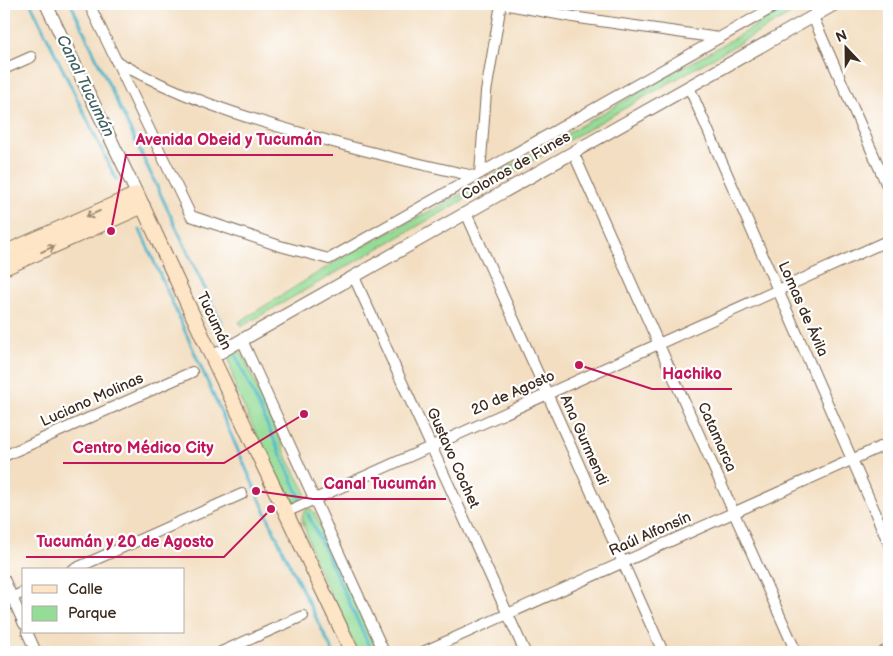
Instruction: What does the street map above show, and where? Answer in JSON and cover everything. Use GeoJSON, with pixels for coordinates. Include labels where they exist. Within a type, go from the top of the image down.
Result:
{"type":"FeatureCollection","features":[{"type":"Feature","properties":{"kind":"main road"},"geometry":{"type":"LineString","coordinates":[[4,253],[140,200]]}},
{"type":"Feature","properties":{"kind":"main road"},"geometry":{"type":"LineString","coordinates":[[4,268],[140,200]]}},
{"type":"Feature","properties":{"kind":"main road","name":"Tucumán"},"geometry":{"type":"LineString","coordinates":[[140,200],[352,652]]}},
{"type":"Feature","properties":{"kind":"street","name":"Tucumán"},"geometry":{"type":"LineString","coordinates":[[46,4],[140,200]]}},
{"type":"Feature","properties":{"kind":"street"},"geometry":{"type":"LineString","coordinates":[[89,4],[191,216],[280,246],[330,259],[779,4]]}},
{"type":"Feature","properties":{"kind":"street"},"geometry":{"type":"LineString","coordinates":[[477,175],[486,92],[502,4],[579,18],[719,38]]}},
{"type":"Feature","properties":{"kind":"street","name":"Colonos de Funes"},"geometry":{"type":"LineString","coordinates":[[212,357],[835,4]]}},
{"type":"Feature","properties":{"kind":"street"},"geometry":{"type":"LineString","coordinates":[[812,16],[889,190]]}},
{"type":"Feature","properties":{"kind":"street"},"geometry":{"type":"LineString","coordinates":[[4,69],[31,57]]}},
{"type":"Feature","properties":{"kind":"street"},"geometry":{"type":"LineString","coordinates":[[116,61],[191,96],[260,122],[391,159],[477,175]]}},
{"type":"Feature","properties":{"kind":"street","name":"Lomas de Ávila"},"geometry":{"type":"LineString","coordinates":[[689,87],[889,544]]}},
{"type":"Feature","properties":{"kind":"street","name":"Catamarca"},"geometry":{"type":"LineString","coordinates":[[573,152],[796,652]]}},
{"type":"Feature","properties":{"kind":"street","name":"Ana Gurmendi"},"geometry":{"type":"LineString","coordinates":[[466,213],[663,652]]}},
{"type":"Feature","properties":{"kind":"street","name":"20 de Agosto"},"geometry":{"type":"LineString","coordinates":[[286,512],[889,240]]}},
{"type":"Feature","properties":{"kind":"street","name":"Gustavo Cochet"},"geometry":{"type":"LineString","coordinates":[[354,276],[525,652]]}},
{"type":"Feature","properties":{"kind":"street","name":"Tucumán"},"geometry":{"type":"LineString","coordinates":[[242,340],[384,652]]}},
{"type":"Feature","properties":{"kind":"street","name":"Luciano Molinas"},"geometry":{"type":"LineString","coordinates":[[4,456],[192,372]]}},
{"type":"Feature","properties":{"kind":"street","name":"Raúl Alfonsín"},"geometry":{"type":"LineString","coordinates":[[423,652],[889,443]]}},
{"type":"Feature","properties":{"kind":"street"},"geometry":{"type":"LineString","coordinates":[[76,568],[242,494]]}},
{"type":"Feature","properties":{"kind":"street"},"geometry":{"type":"LineString","coordinates":[[4,579],[8,599],[22,621]]}},
{"type":"Feature","properties":{"kind":"street"},"geometry":{"type":"LineString","coordinates":[[8,599],[22,593]]}},
{"type":"Feature","properties":{"kind":"street"},"geometry":{"type":"LineString","coordinates":[[221,652],[303,616]]}},
{"type":"Feature","properties":{"kind":"street"},"geometry":{"type":"LineString","coordinates":[[28,634],[36,652]]}},
{"type":"Feature","properties":{"kind":"street"},"geometry":{"type":"LineString","coordinates":[[883,652],[889,649]]}},
{"type":"Feature","properties":{"kind":"green space"},"geometry":{"type":"Polygon","coordinates":[[[794,4],[808,4],[242,326],[239,322],[343,257],[447,202],[794,4]]]}},
{"type":"Feature","properties":{"kind":"green space"},"geometry":{"type":"Polygon","coordinates":[[[239,351],[244,357],[288,459],[305,491],[305,497],[297,503],[286,498],[236,390],[229,360],[231,354],[239,351]]]}},
{"type":"Feature","properties":{"kind":"green space"},"geometry":{"type":"Polygon","coordinates":[[[307,509],[311,509],[314,512],[380,652],[358,652],[315,562],[302,519],[307,509]]]}},
{"type":"Feature","properties":{"kind":"waterway","name":"Canal Tucumán"},"geometry":{"type":"LineString","coordinates":[[31,4],[116,179]]}},
{"type":"Feature","properties":{"kind":"waterway","name":"Canal Tucumán"},"geometry":{"type":"LineString","coordinates":[[71,4],[222,325]]}},
{"type":"Feature","properties":{"kind":"waterway","name":"Canal Tucumán"},"geometry":{"type":"LineString","coordinates":[[140,230],[285,555],[333,652]]}},
{"type":"Feature","properties":{"kind":"waterway","name":"Canal Tucumán"},"geometry":{"type":"LineString","coordinates":[[236,356],[300,497]]}},
{"type":"Feature","properties":{"kind":"waterway","name":"Canal Tucumán"},"geometry":{"type":"LineString","coordinates":[[308,514],[372,652]]}},
{"type":"Feature","properties":{"kind":"place","name":"Avenida Obeid y Tucumán"},"geometry":{"type":"Point","coordinates":[111,231]}},
{"type":"Feature","properties":{"kind":"place","name":"Hachiko"},"geometry":{"type":"Point","coordinates":[579,365]}},
{"type":"Feature","properties":{"kind":"place","name":"Centro Médico City"},"geometry":{"type":"Point","coordinates":[304,414]}},
{"type":"Feature","properties":{"kind":"place","name":"Canal Tucumán"},"geometry":{"type":"Point","coordinates":[256,491]}},
{"type":"Feature","properties":{"kind":"place","name":"Tucumán y 20 de Agosto"},"geometry":{"type":"Point","coordinates":[271,509]}}]}
